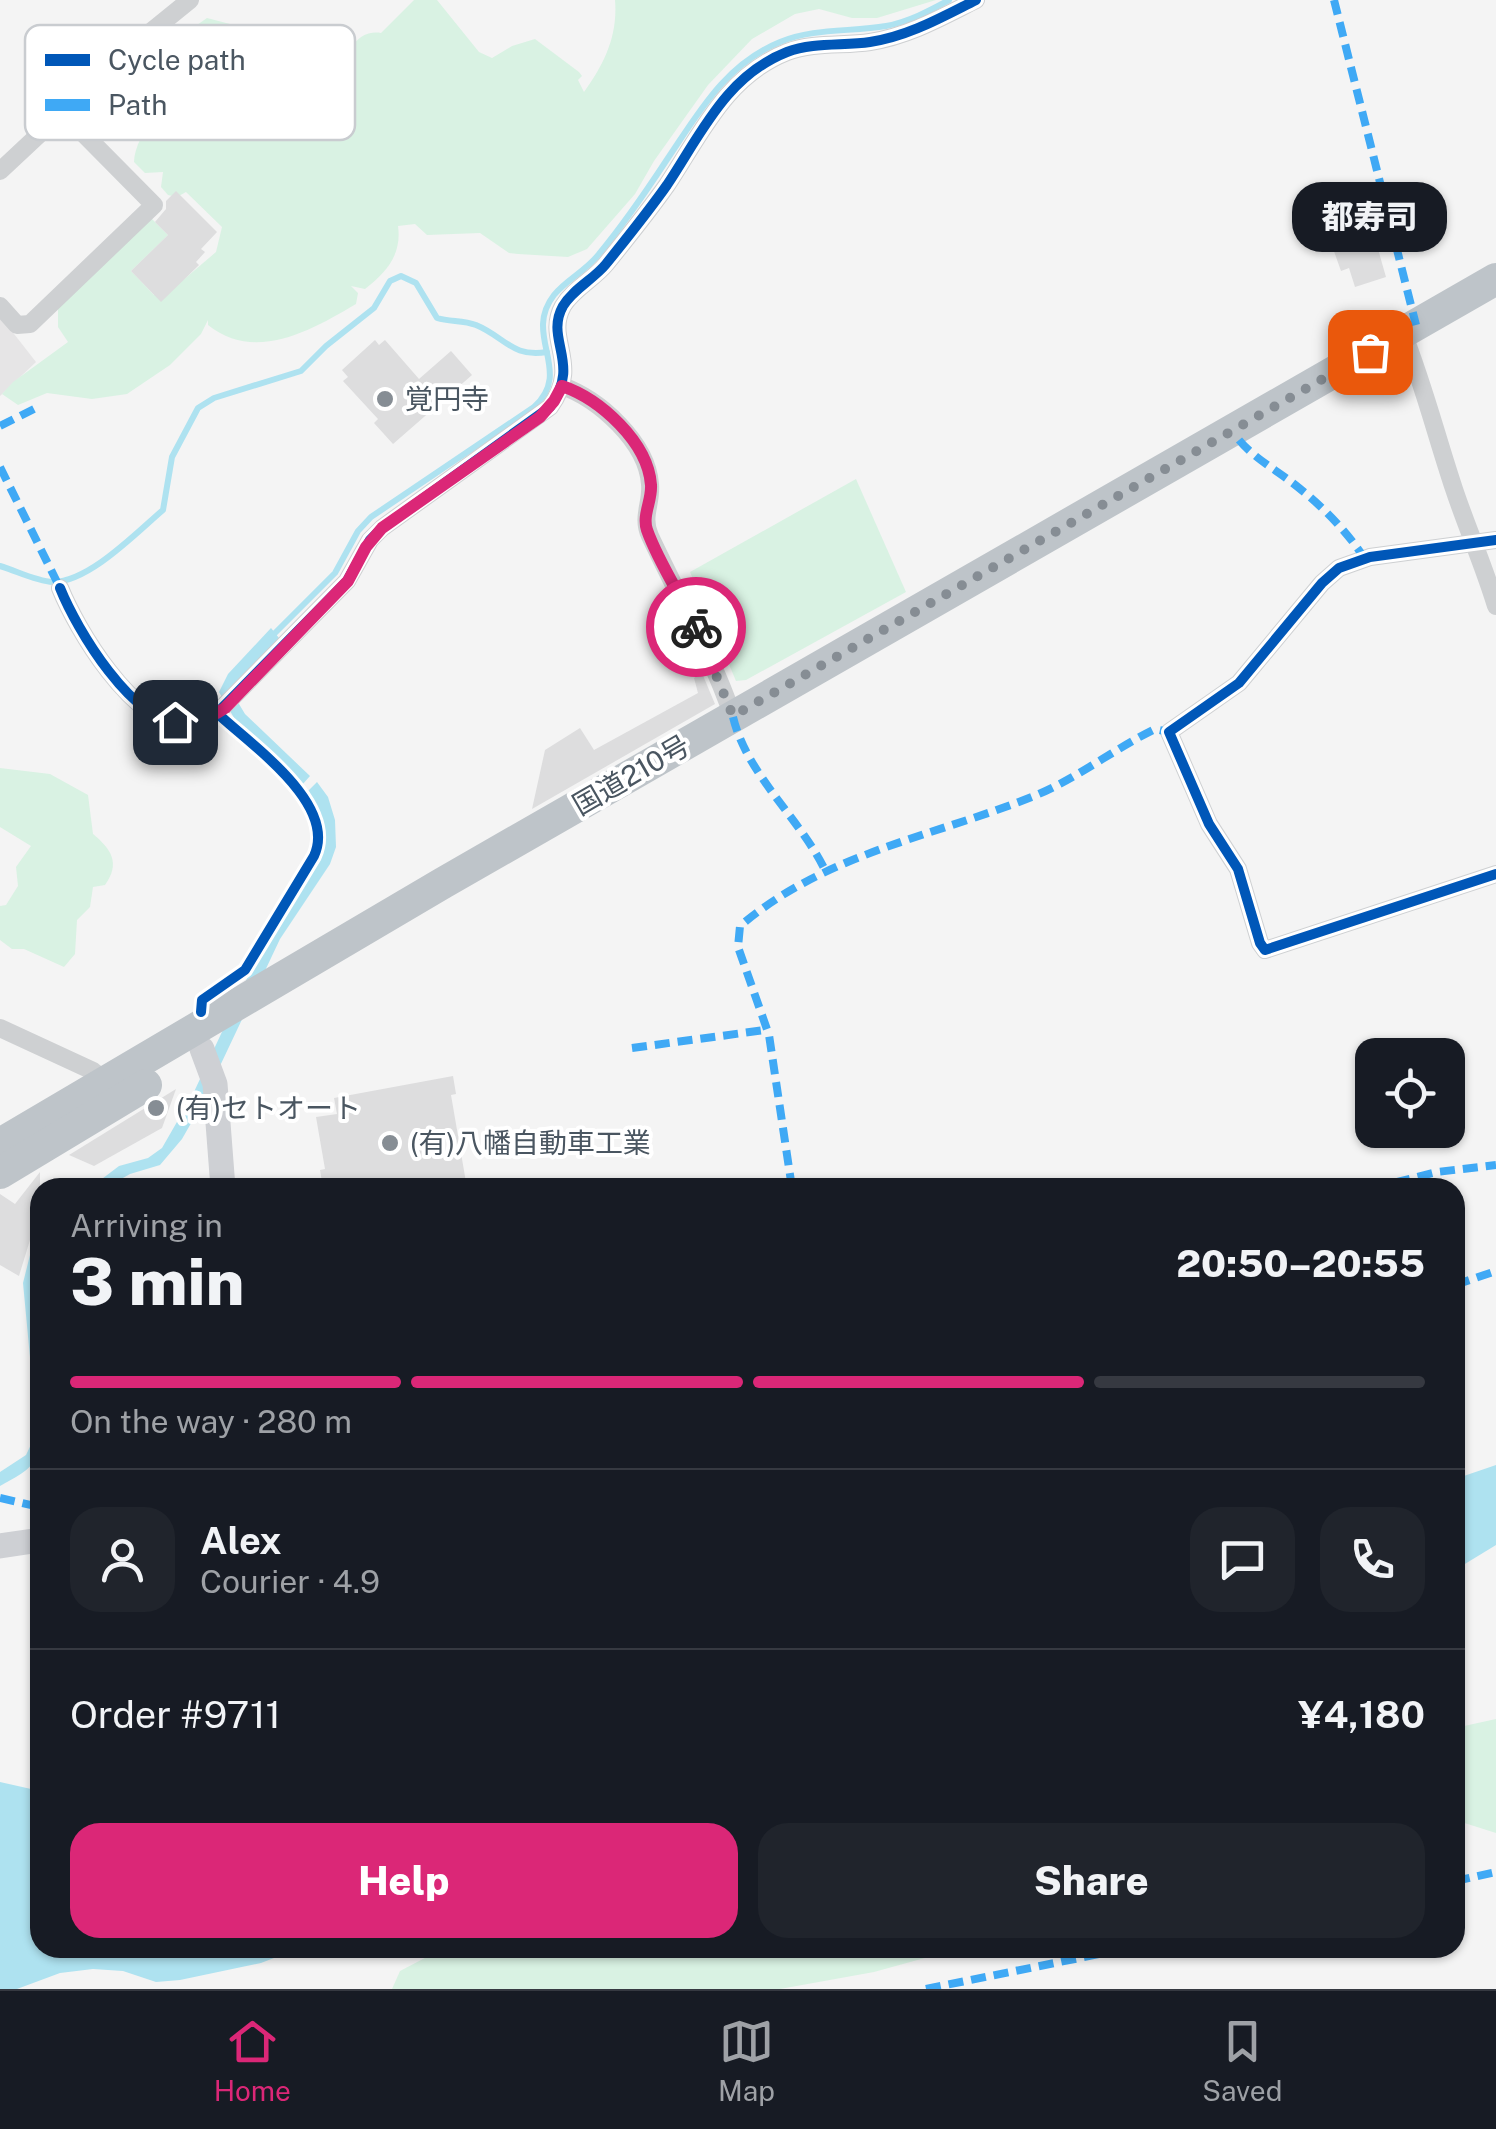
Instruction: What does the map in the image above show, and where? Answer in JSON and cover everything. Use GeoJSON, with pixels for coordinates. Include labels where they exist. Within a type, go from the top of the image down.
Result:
{"type":"FeatureCollection","features":[{"type":"Feature","properties":{"kind":"highway","name":"国道210号"},"geometry":{"type":"LineString","coordinates":[[0,1144],[443,883],[1496,280]]}},
{"type":"Feature","properties":{"kind":"highway","name":"国道210号"},"geometry":{"type":"LineString","coordinates":[[0,1172],[103,1113],[202,1049],[443,883]]}},
{"type":"Feature","properties":{"kind":"street"},"geometry":{"type":"LineString","coordinates":[[159,25],[190,0]]}},
{"type":"Feature","properties":{"kind":"street"},"geometry":{"type":"LineString","coordinates":[[60,588],[86,638],[138,704],[185,724],[209,710],[217,713],[225,708],[348,581],[375,534],[540,417],[554,401],[562,386],[565,365],[557,319],[563,306],[604,267],[670,180],[692,141],[726,95],[755,71],[788,52],[889,38],[920,28],[976,0]]}},
{"type":"Feature","properties":{"kind":"street"},"geometry":{"type":"LineString","coordinates":[[0,172],[34,140]]}},
{"type":"Feature","properties":{"kind":"street"},"geometry":{"type":"LineString","coordinates":[[0,306],[17,325],[25,326],[154,205],[89,140]]}},
{"type":"Feature","properties":{"kind":"street"},"geometry":{"type":"LineString","coordinates":[[1403,333],[1430,402],[1456,495],[1496,606]]}},
{"type":"Feature","properties":{"kind":"street"},"geometry":{"type":"LineString","coordinates":[[562,386],[600,404],[642,458],[650,483],[646,528],[700,636],[733,716]]}},
{"type":"Feature","properties":{"kind":"street"},"geometry":{"type":"LineString","coordinates":[[1496,540],[1370,558],[1339,568],[1322,582],[1234,688],[1169,732],[1210,824],[1238,868],[1265,950],[1496,874]]}},
{"type":"Feature","properties":{"kind":"street"},"geometry":{"type":"LineString","coordinates":[[0,1028],[94,1071],[108,1083]]}},
{"type":"Feature","properties":{"kind":"street"},"geometry":{"type":"LineString","coordinates":[[202,1049],[215,1084],[222,1178]]}},
{"type":"Feature","properties":{"kind":"street"},"geometry":{"type":"LineString","coordinates":[[0,1546],[30,1542]]}},
{"type":"Feature","properties":{"kind":"shaded area"},"geometry":{"type":"Polygon","coordinates":[[[0,316],[36,362],[0,396],[0,316]]]}},
{"type":"Feature","properties":{"kind":"green space"},"geometry":{"type":"Polygon","coordinates":[[[414,0],[437,0],[479,52],[492,58],[535,39],[579,72],[584,92],[608,49],[615,0],[936,0],[877,18],[852,18],[819,9],[795,14],[752,39],[708,85],[635,194],[587,249],[568,257],[509,253],[480,233],[427,235],[415,224],[398,226],[398,245],[386,269],[365,289],[351,286],[358,293],[356,304],[321,324],[264,342],[226,336],[208,325],[208,320],[201,334],[170,365],[127,394],[92,399],[47,393],[18,405],[2,394],[68,342],[58,327],[58,308],[150,217],[168,235],[131,271],[154,295],[182,281],[216,252],[222,227],[186,192],[177,197],[168,195],[161,187],[163,172],[145,173],[134,162],[140,140],[355,140],[355,43],[364,36],[381,33],[414,0]]]}},
{"type":"Feature","properties":{"kind":"green space"},"geometry":{"type":"Polygon","coordinates":[[[207,18],[230,25],[197,25],[207,18]]]}},
{"type":"Feature","properties":{"kind":"green space"},"geometry":{"type":"Polygon","coordinates":[[[856,479],[906,592],[746,680],[736,681],[690,572],[856,479]]]}},
{"type":"Feature","properties":{"kind":"green space"},"geometry":{"type":"Polygon","coordinates":[[[0,768],[50,774],[88,795],[93,834],[112,857],[110,877],[105,885],[93,887],[90,907],[77,920],[75,954],[64,967],[24,949],[12,949],[0,940],[0,906],[6,905],[18,886],[16,867],[31,846],[0,827],[0,768]]]}},
{"type":"Feature","properties":{"kind":"green space"},"geometry":{"type":"Polygon","coordinates":[[[1496,1719],[1496,1833],[1465,1823],[1465,1726],[1496,1719]]]}},
{"type":"Feature","properties":{"kind":"green space"},"geometry":{"type":"Polygon","coordinates":[[[425,1958],[925,1958],[874,1972],[780,1989],[392,1989],[400,1971],[425,1958]]]}},
{"type":"Feature","properties":{"kind":"water"},"geometry":{"type":"Polygon","coordinates":[[[271,628],[279,638],[233,694],[245,714],[310,776],[302,785],[237,723],[219,692],[228,674],[271,628]]]}},
{"type":"Feature","properties":{"kind":"water"},"geometry":{"type":"Polygon","coordinates":[[[317,782],[328,797],[335,820],[336,847],[330,864],[280,939],[182,1139],[160,1165],[123,1178],[103,1178],[119,1166],[148,1158],[162,1148],[193,1094],[263,944],[322,849],[322,821],[307,792],[317,782]]]}},
{"type":"Feature","properties":{"kind":"water"},"geometry":{"type":"Polygon","coordinates":[[[30,1255],[30,1358],[23,1283],[30,1255]]]}},
{"type":"Feature","properties":{"kind":"water"},"geometry":{"type":"Polygon","coordinates":[[[30,1447],[30,1466],[0,1486],[0,1472],[26,1455],[30,1447]]]}},
{"type":"Feature","properties":{"kind":"water"},"geometry":{"type":"Polygon","coordinates":[[[1496,1465],[1496,1545],[1465,1564],[1465,1476],[1496,1465]]]}},
{"type":"Feature","properties":{"kind":"water"},"geometry":{"type":"Polygon","coordinates":[[[0,1782],[30,1789],[30,1958],[274,1958],[180,1980],[156,1982],[123,1971],[93,1969],[60,1973],[17,1989],[0,1989],[0,1782]]]}},
{"type":"Feature","properties":{"kind":"building"},"geometry":{"type":"Polygon","coordinates":[[[176,191],[217,232],[201,249],[205,252],[196,262],[199,265],[161,302],[131,271],[168,235],[155,222],[176,191]]]}},
{"type":"Feature","properties":{"kind":"building"},"geometry":{"type":"Polygon","coordinates":[[[1351,235],[1353,240],[1374,235],[1386,277],[1355,287],[1349,268],[1341,271],[1330,240],[1351,235]]]}},
{"type":"Feature","properties":{"kind":"building"},"geometry":{"type":"Polygon","coordinates":[[[375,340],[379,345],[385,340],[419,379],[451,351],[472,375],[393,444],[374,423],[378,419],[343,381],[348,377],[342,370],[375,340]]]}},
{"type":"Feature","properties":{"kind":"building"},"geometry":{"type":"Polygon","coordinates":[[[702,673],[715,704],[532,809],[545,750],[580,728],[594,750],[698,693],[694,678],[702,673]]]}},
{"type":"Feature","properties":{"kind":"building","name":"(有)八幡自動車工業"},"geometry":{"type":"Polygon","coordinates":[[[453,1076],[456,1094],[451,1095],[465,1178],[321,1178],[320,1170],[325,1169],[316,1117],[337,1114],[334,1098],[453,1076]]]}},
{"type":"Feature","properties":{"kind":"building","name":"(有)セトオート"},"geometry":{"type":"Polygon","coordinates":[[[176,1089],[162,1128],[94,1166],[69,1155],[176,1089]]]}},
{"type":"Feature","properties":{"kind":"building"},"geometry":{"type":"Polygon","coordinates":[[[30,1185],[30,1240],[19,1276],[0,1265],[0,1194],[15,1204],[30,1185]]]}},
{"type":"Feature","properties":{"kind":"waterway"},"geometry":{"type":"LineString","coordinates":[[272,636],[335,573],[358,531],[371,517],[534,407],[545,394],[550,380],[543,325],[554,295],[608,243],[701,109],[728,77],[780,42],[819,32],[894,24],[949,0]]}},
{"type":"Feature","properties":{"kind":"waterway"},"geometry":{"type":"LineString","coordinates":[[0,566],[53,582],[82,574],[111,555],[163,510],[172,457],[198,408],[214,398],[301,371],[374,308],[390,281],[401,276],[416,283],[437,318],[476,325],[525,352],[547,352]]}},
{"type":"Feature","properties":{"kind":"marked path"},"geometry":{"type":"LineString","coordinates":[[1334,0],[1416,325]]}},
{"type":"Feature","properties":{"kind":"marked path"},"geometry":{"type":"LineString","coordinates":[[0,426],[34,409]]}},
{"type":"Feature","properties":{"kind":"marked path"},"geometry":{"type":"LineString","coordinates":[[1239,440],[1323,509],[1365,559]]}},
{"type":"Feature","properties":{"kind":"marked path"},"geometry":{"type":"LineString","coordinates":[[0,467],[60,588]]}},
{"type":"Feature","properties":{"kind":"marked path"},"geometry":{"type":"LineString","coordinates":[[733,717],[761,777],[825,870]]}},
{"type":"Feature","properties":{"kind":"marked path"},"geometry":{"type":"LineString","coordinates":[[790,1178],[769,1035],[738,947],[740,926],[773,901],[844,864],[1034,796],[1155,729],[1169,732]]}},
{"type":"Feature","properties":{"kind":"marked path"},"geometry":{"type":"LineString","coordinates":[[632,1048],[765,1030]]}},
{"type":"Feature","properties":{"kind":"marked path"},"geometry":{"type":"LineString","coordinates":[[1413,1178],[1496,1165]]}},
{"type":"Feature","properties":{"kind":"marked path"},"geometry":{"type":"LineString","coordinates":[[1465,1282],[1496,1271]]}},
{"type":"Feature","properties":{"kind":"marked path"},"geometry":{"type":"LineString","coordinates":[[0,1498],[30,1505]]}},
{"type":"Feature","properties":{"kind":"marked path"},"geometry":{"type":"LineString","coordinates":[[1465,1879],[1496,1872]]}},
{"type":"Feature","properties":{"kind":"marked path"},"geometry":{"type":"LineString","coordinates":[[926,1989],[1079,1958]]}},
{"type":"Feature","properties":{"kind":"cycle path"},"geometry":{"type":"LineString","coordinates":[[217,713],[347,581],[370,540],[382,528],[550,407],[563,377],[557,330],[563,306],[622,244],[731,91],[747,76],[787,52],[884,39],[925,25],[976,0]]}},
{"type":"Feature","properties":{"kind":"cycle path"},"geometry":{"type":"LineString","coordinates":[[1496,540],[1370,557],[1339,568],[1239,683],[1169,732],[1209,824],[1238,869],[1265,950],[1496,874]]}},
{"type":"Feature","properties":{"kind":"cycle path"},"geometry":{"type":"LineString","coordinates":[[60,588],[93,649],[144,708],[182,724],[209,710],[217,713],[287,777],[314,816],[318,836],[314,856],[245,970],[202,1000],[201,1012]]}},
{"type":"Feature","properties":{"kind":"way so far"},"geometry":{"type":"LineString","coordinates":[[696,627],[733,716],[1370,352]]}},
{"type":"Feature","properties":{"kind":"place","name":"都寿司"},"geometry":{"type":"Point","coordinates":[1370,352]}},
{"type":"Feature","properties":{"kind":"place","name":"覚円寺"},"geometry":{"type":"Point","coordinates":[385,399]}},
{"type":"Feature","properties":{"kind":"place","name":"(有)セトオート"},"geometry":{"type":"Point","coordinates":[156,1108]}},
{"type":"Feature","properties":{"kind":"place","name":"(有)八幡自動車工業"},"geometry":{"type":"Point","coordinates":[390,1143]}},
{"type":"Feature","properties":{"kind":"route"},"geometry":{"type":"LineString","coordinates":[[175,722],[188,724],[209,710],[217,713],[225,708],[348,581],[375,534],[540,417],[562,386],[600,404],[642,458],[650,483],[646,528],[696,627]]}}]}
